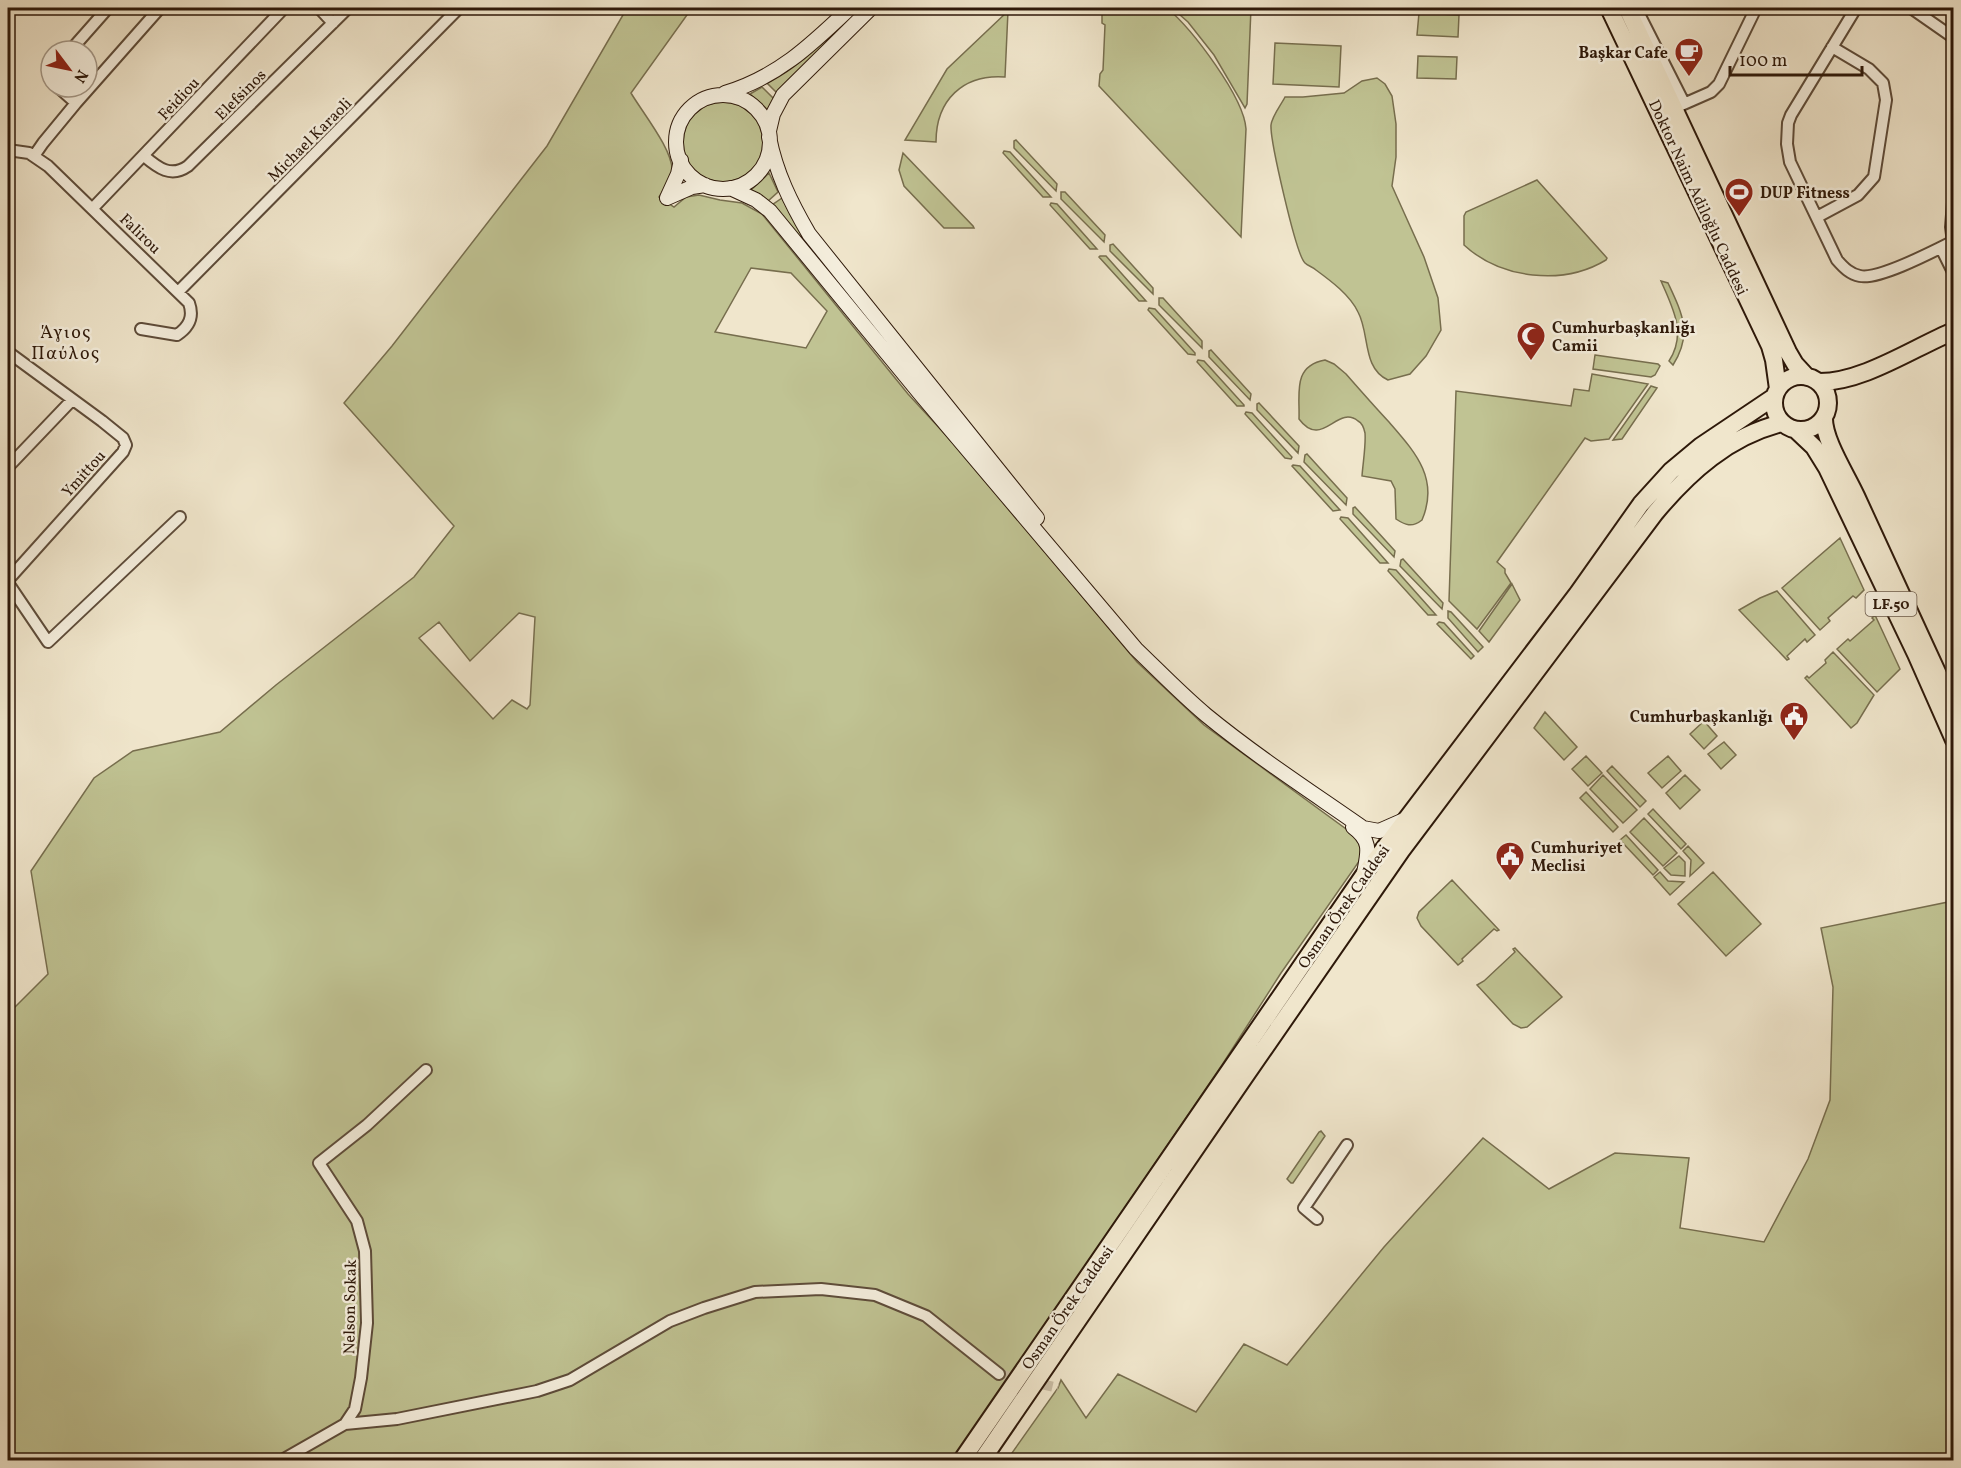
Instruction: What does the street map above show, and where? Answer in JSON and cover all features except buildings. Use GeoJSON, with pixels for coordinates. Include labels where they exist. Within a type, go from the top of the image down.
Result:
{"type":"FeatureCollection","features":[{"type":"Feature","properties":{"kind":"main road","name":"Doktor Naim Adiloğlu Caddesi"},"geometry":{"type":"LineString","coordinates":[[1609,8],[1673,109],[1770,346],[1774,360],[1776,393]]}},
{"type":"Feature","properties":{"kind":"main road","name":"Doktor Naim Adiloğlu Caddesi"},"geometry":{"type":"LineString","coordinates":[[1626,8],[1788,352],[1795,364],[1812,379]]}},
{"type":"Feature","properties":{"kind":"main road"},"geometry":{"type":"LineString","coordinates":[[1789,427],[1809,429],[1820,422],[1835,392],[1873,369],[1953,331]]}},
{"type":"Feature","properties":{"kind":"main road"},"geometry":{"type":"LineString","coordinates":[[1832,462],[1789,427],[1775,411],[1776,393],[1787,380],[1794,377],[1829,382],[1873,369]]}},
{"type":"Feature","properties":{"kind":"main road"},"geometry":{"type":"LineString","coordinates":[[1812,379],[1825,391],[1824,428],[1832,462]]}},
{"type":"Feature","properties":{"kind":"main road","name":"Osman Örek Caddesi"},"geometry":{"type":"LineString","coordinates":[[962,1461],[1364,875],[1578,593],[1641,504],[1671,471],[1701,446],[1776,393]]}},
{"type":"Feature","properties":{"kind":"main road","name":"Osman Örek Caddesi"},"geometry":{"type":"LineString","coordinates":[[982,1461],[1401,851],[1654,513],[1680,483],[1718,452],[1767,427],[1789,427]]}},
{"type":"Feature","properties":{"kind":"main road","name":"LF.50"},"geometry":{"type":"LineString","coordinates":[[1832,462],[1953,709]]}},
{"type":"Feature","properties":{"kind":"main road","name":"LF.50"},"geometry":{"type":"LineString","coordinates":[[1832,462],[1953,740]]}},
{"type":"Feature","properties":{"kind":"street"},"geometry":{"type":"LineString","coordinates":[[81,39],[108,8]]}},
{"type":"Feature","properties":{"kind":"street"},"geometry":{"type":"LineString","coordinates":[[34,156],[76,102],[160,8]]}},
{"type":"Feature","properties":{"kind":"street","name":"Feidiou"},"geometry":{"type":"LineString","coordinates":[[93,208],[284,8]]}},
{"type":"Feature","properties":{"kind":"street"},"geometry":{"type":"LineString","coordinates":[[318,8],[333,23]]}},
{"type":"Feature","properties":{"kind":"street","name":"Elefsinos"},"geometry":{"type":"LineString","coordinates":[[144,156],[165,171],[177,172],[185,169],[348,8]]}},
{"type":"Feature","properties":{"kind":"street","name":"Michael Karaoli"},"geometry":{"type":"LineString","coordinates":[[179,291],[459,8]]}},
{"type":"Feature","properties":{"kind":"street"},"geometry":{"type":"LineString","coordinates":[[850,8],[800,55],[782,67],[737,89],[701,101],[684,116],[677,138],[681,160],[689,174],[705,185],[730,188],[744,184],[759,172],[768,153],[773,114],[783,95],[871,8]]}},
{"type":"Feature","properties":{"kind":"street"},"geometry":{"type":"LineString","coordinates":[[1635,8],[1673,109],[1711,92],[1719,84],[1756,8]]}},
{"type":"Feature","properties":{"kind":"street"},"geometry":{"type":"LineString","coordinates":[[1856,8],[1788,123],[1787,144],[1790,162],[1837,260],[1848,271],[1862,277],[1877,276],[1953,241],[1951,226],[1953,190]]}},
{"type":"Feature","properties":{"kind":"street"},"geometry":{"type":"LineString","coordinates":[[1911,8],[1953,38]]}},
{"type":"Feature","properties":{"kind":"street"},"geometry":{"type":"LineString","coordinates":[[1816,217],[1858,195],[1874,177],[1886,100],[1883,82],[1869,69],[1832,47]]}},
{"type":"Feature","properties":{"kind":"street"},"geometry":{"type":"LineString","coordinates":[[720,94],[734,95],[753,105],[764,121],[776,167],[786,193],[808,234],[1158,670]]}},
{"type":"Feature","properties":{"kind":"street"},"geometry":{"type":"LineString","coordinates":[[72,99],[76,102]]}},
{"type":"Feature","properties":{"kind":"street","name":"Falirou"},"geometry":{"type":"LineString","coordinates":[[8,150],[34,156],[48,166],[189,303],[192,312],[190,322],[177,334],[141,329]]}},
{"type":"Feature","properties":{"kind":"street"},"geometry":{"type":"LineString","coordinates":[[681,160],[678,174],[667,198],[690,188],[705,185]]}},
{"type":"Feature","properties":{"kind":"street"},"geometry":{"type":"LineString","coordinates":[[730,188],[756,200],[770,211],[1136,649],[1212,719],[1361,833],[1367,846],[1364,875]]}},
{"type":"Feature","properties":{"kind":"street"},"geometry":{"type":"LineString","coordinates":[[1941,248],[1953,274]]}},
{"type":"Feature","properties":{"kind":"street","name":"Ymittou"},"geometry":{"type":"LineString","coordinates":[[8,352],[102,421],[123,438],[126,445],[123,452],[8,581]]}},
{"type":"Feature","properties":{"kind":"street"},"geometry":{"type":"LineString","coordinates":[[8,467],[72,399]]}},
{"type":"Feature","properties":{"kind":"street"},"geometry":{"type":"LineString","coordinates":[[8,581],[48,642],[180,517]]}},
{"type":"Feature","properties":{"kind":"street"},"geometry":{"type":"LineString","coordinates":[[1293,780],[1363,828],[1379,831],[1404,820]]}},
{"type":"Feature","properties":{"kind":"street","name":"Nelson Sokak"},"geometry":{"type":"LineString","coordinates":[[345,1424],[356,1409],[361,1378],[367,1323],[364,1251],[357,1221],[319,1163],[367,1125],[426,1070]]}},
{"type":"Feature","properties":{"kind":"street"},"geometry":{"type":"LineString","coordinates":[[1317,1219],[1304,1208],[1347,1145]]}},
{"type":"Feature","properties":{"kind":"street"},"geometry":{"type":"LineString","coordinates":[[282,1461],[345,1424],[397,1419],[537,1391],[570,1380],[670,1322],[704,1308],[755,1292],[821,1288],[875,1294],[926,1316],[999,1374]]}},
{"type":"Feature","properties":{"kind":"green space"},"geometry":{"type":"Polygon","coordinates":[[[627,8],[692,8],[631,93],[663,143],[671,163],[670,179],[659,197],[674,207],[686,197],[699,195],[742,203],[762,214],[908,394],[965,456],[1137,662],[1204,725],[1357,837],[1362,850],[1360,860],[1281,973],[1222,1065],[953,1460],[8,1460],[8,1014],[48,974],[31,871],[94,778],[133,751],[220,732],[414,577],[454,526],[344,403],[392,346],[547,146],[627,8]],[[751,268],[715,332],[806,348],[827,311],[791,273],[751,268]],[[519,613],[470,661],[439,622],[419,638],[493,719],[512,700],[527,709],[530,705],[535,617],[519,613]]]}},
{"type":"Feature","properties":{"kind":"green space"},"geometry":{"type":"Polygon","coordinates":[[[858,8],[864,8],[777,93],[767,83],[804,59],[858,8]]]}},
{"type":"Feature","properties":{"kind":"green space"},"geometry":{"type":"Polygon","coordinates":[[[1102,8],[1167,8],[1190,31],[1227,82],[1243,115],[1246,129],[1241,237],[1099,86],[1100,74],[1103,70],[1105,25],[1102,23],[1102,8]]]}},
{"type":"Feature","properties":{"kind":"green space"},"geometry":{"type":"Polygon","coordinates":[[[1172,8],[1251,8],[1245,108],[1214,55],[1188,22],[1172,8]]]}},
{"type":"Feature","properties":{"kind":"green space"},"geometry":{"type":"Polygon","coordinates":[[[1008,11],[1005,77],[976,80],[955,93],[941,114],[936,142],[905,140],[947,69],[1008,11]]]}},
{"type":"Feature","properties":{"kind":"green space"},"geometry":{"type":"Polygon","coordinates":[[[1419,13],[1459,15],[1458,37],[1417,35],[1419,13]]]}},
{"type":"Feature","properties":{"kind":"green space"},"geometry":{"type":"Polygon","coordinates":[[[1275,43],[1341,46],[1339,87],[1273,84],[1275,43]]]}},
{"type":"Feature","properties":{"kind":"green space"},"geometry":{"type":"Polygon","coordinates":[[[1418,56],[1457,57],[1456,79],[1417,78],[1418,56]]]}},
{"type":"Feature","properties":{"kind":"green space"},"geometry":{"type":"Polygon","coordinates":[[[1377,78],[1385,84],[1392,96],[1396,124],[1396,157],[1392,186],[1424,257],[1438,298],[1441,330],[1426,356],[1410,374],[1388,380],[1380,375],[1370,359],[1362,321],[1355,306],[1334,284],[1305,263],[1301,255],[1284,197],[1271,125],[1285,97],[1344,93],[1362,81],[1377,78]]]}},
{"type":"Feature","properties":{"kind":"green space"},"geometry":{"type":"Polygon","coordinates":[[[762,87],[774,99],[768,110],[750,94],[762,87]]]}},
{"type":"Feature","properties":{"kind":"green space"},"geometry":{"type":"Polygon","coordinates":[[[723,102],[738,105],[751,114],[760,127],[763,142],[760,157],[751,170],[738,179],[723,182],[708,179],[695,170],[686,157],[683,142],[686,127],[695,114],[708,105],[723,102]]]}},
{"type":"Feature","properties":{"kind":"green space"},"geometry":{"type":"Polygon","coordinates":[[[1016,140],[1057,184],[1056,191],[1014,148],[1016,140]]]}},
{"type":"Feature","properties":{"kind":"green space"},"geometry":{"type":"Polygon","coordinates":[[[1004,151],[1010,152],[1051,197],[1043,197],[1003,153],[1004,151]]]}},
{"type":"Feature","properties":{"kind":"green space"},"geometry":{"type":"Polygon","coordinates":[[[903,153],[974,228],[944,228],[904,186],[899,170],[903,153]]]}},
{"type":"Feature","properties":{"kind":"green space"},"geometry":{"type":"Polygon","coordinates":[[[769,173],[778,192],[768,201],[751,190],[769,173]]]}},
{"type":"Feature","properties":{"kind":"green space"},"geometry":{"type":"Polygon","coordinates":[[[1537,180],[1607,258],[1606,260],[1571,273],[1552,276],[1533,275],[1514,272],[1496,265],[1464,245],[1466,212],[1537,180]]]}},
{"type":"Feature","properties":{"kind":"green space"},"geometry":{"type":"Polygon","coordinates":[[[1061,192],[1065,192],[1105,235],[1104,242],[1061,199],[1061,192]]]}},
{"type":"Feature","properties":{"kind":"green space"},"geometry":{"type":"Polygon","coordinates":[[[782,198],[795,223],[1055,545],[772,205],[782,198]]]}},
{"type":"Feature","properties":{"kind":"green space"},"geometry":{"type":"Polygon","coordinates":[[[1051,203],[1057,204],[1097,249],[1090,249],[1050,205],[1051,203]]]}},
{"type":"Feature","properties":{"kind":"green space"},"geometry":{"type":"Polygon","coordinates":[[[1113,244],[1153,288],[1153,294],[1110,251],[1110,245],[1113,244]]]}},
{"type":"Feature","properties":{"kind":"green space"},"geometry":{"type":"Polygon","coordinates":[[[1100,256],[1106,256],[1146,301],[1139,301],[1100,256]]]}},
{"type":"Feature","properties":{"kind":"green space"},"geometry":{"type":"Polygon","coordinates":[[[1661,281],[1668,283],[1678,304],[1683,324],[1683,343],[1673,365],[1669,361],[1677,341],[1678,331],[1674,311],[1661,281]]]}},
{"type":"Feature","properties":{"kind":"green space"},"geometry":{"type":"Polygon","coordinates":[[[1159,298],[1163,298],[1202,341],[1202,348],[1159,305],[1159,298]]]}},
{"type":"Feature","properties":{"kind":"green space"},"geometry":{"type":"Polygon","coordinates":[[[1149,308],[1155,309],[1195,355],[1188,354],[1148,310],[1149,308]]]}},
{"type":"Feature","properties":{"kind":"green space"},"geometry":{"type":"Polygon","coordinates":[[[1211,350],[1251,394],[1250,400],[1209,357],[1211,350]]]}},
{"type":"Feature","properties":{"kind":"green space"},"geometry":{"type":"Polygon","coordinates":[[[1595,355],[1660,366],[1655,375],[1651,377],[1593,369],[1595,355]]]}},
{"type":"Feature","properties":{"kind":"green space"},"geometry":{"type":"Polygon","coordinates":[[[1198,360],[1204,361],[1244,406],[1237,406],[1197,362],[1198,360]]]}},
{"type":"Feature","properties":{"kind":"green space"},"geometry":{"type":"Polygon","coordinates":[[[1325,360],[1346,374],[1398,433],[1422,466],[1428,491],[1427,505],[1422,520],[1409,525],[1396,519],[1395,489],[1391,481],[1362,476],[1365,433],[1359,422],[1350,417],[1343,418],[1322,429],[1315,430],[1307,427],[1299,419],[1299,391],[1303,375],[1314,363],[1325,360]]]}},
{"type":"Feature","properties":{"kind":"green space"},"geometry":{"type":"Polygon","coordinates":[[[1592,374],[1648,384],[1609,439],[1591,441],[1585,438],[1497,562],[1505,569],[1511,583],[1477,629],[1449,601],[1456,391],[1571,406],[1574,389],[1589,391],[1592,374]]]}},
{"type":"Feature","properties":{"kind":"green space"},"geometry":{"type":"Polygon","coordinates":[[[1651,386],[1657,388],[1622,439],[1613,440],[1651,386]]]}},
{"type":"Feature","properties":{"kind":"green space"},"geometry":{"type":"Polygon","coordinates":[[[1259,403],[1299,446],[1298,453],[1257,410],[1259,403]]]}},
{"type":"Feature","properties":{"kind":"green space"},"geometry":{"type":"Polygon","coordinates":[[[1246,412],[1252,413],[1292,457],[1291,459],[1285,458],[1245,414],[1246,412]]]}},
{"type":"Feature","properties":{"kind":"green space"},"geometry":{"type":"Polygon","coordinates":[[[1307,454],[1347,498],[1346,505],[1304,462],[1307,454]]]}},
{"type":"Feature","properties":{"kind":"green space"},"geometry":{"type":"Polygon","coordinates":[[[1293,465],[1300,466],[1340,510],[1333,511],[1293,465]]]}},
{"type":"Feature","properties":{"kind":"green space"},"geometry":{"type":"Polygon","coordinates":[[[1355,507],[1395,551],[1394,557],[1353,514],[1355,507]]]}},
{"type":"Feature","properties":{"kind":"green space"},"geometry":{"type":"Polygon","coordinates":[[[1341,517],[1348,518],[1388,563],[1380,563],[1340,519],[1341,517]]]}},
{"type":"Feature","properties":{"kind":"green space"},"geometry":{"type":"Polygon","coordinates":[[[1840,538],[1864,590],[1856,598],[1853,596],[1828,618],[1830,621],[1820,630],[1782,588],[1840,538]]]}},
{"type":"Feature","properties":{"kind":"green space"},"geometry":{"type":"Polygon","coordinates":[[[1403,559],[1443,603],[1442,609],[1400,566],[1403,559]]]}},
{"type":"Feature","properties":{"kind":"green space"},"geometry":{"type":"Polygon","coordinates":[[[1389,569],[1396,570],[1436,615],[1428,615],[1388,571],[1389,569]]]}},
{"type":"Feature","properties":{"kind":"green space"},"geometry":{"type":"Polygon","coordinates":[[[1512,584],[1520,600],[1489,642],[1479,631],[1512,584]]]}},
{"type":"Feature","properties":{"kind":"green space"},"geometry":{"type":"Polygon","coordinates":[[[1777,591],[1815,635],[1807,642],[1805,639],[1787,656],[1789,659],[1787,660],[1739,610],[1777,591]]]}},
{"type":"Feature","properties":{"kind":"green space"},"geometry":{"type":"Polygon","coordinates":[[[1448,611],[1483,647],[1478,652],[1448,618],[1448,611]]]}},
{"type":"Feature","properties":{"kind":"green space"},"geometry":{"type":"Polygon","coordinates":[[[1875,615],[1900,669],[1877,692],[1837,649],[1874,620],[1872,618],[1875,615]]]}},
{"type":"Feature","properties":{"kind":"green space"},"geometry":{"type":"Polygon","coordinates":[[[1444,623],[1474,656],[1471,659],[1437,624],[1444,623]]]}},
{"type":"Feature","properties":{"kind":"green space"},"geometry":{"type":"Polygon","coordinates":[[[1833,652],[1874,695],[1857,723],[1851,728],[1805,678],[1807,676],[1809,678],[1826,663],[1825,660],[1833,652]]]}},
{"type":"Feature","properties":{"kind":"green space"},"geometry":{"type":"Polygon","coordinates":[[[1545,712],[1577,747],[1564,760],[1534,728],[1545,712]]]}},
{"type":"Feature","properties":{"kind":"green space"},"geometry":{"type":"Polygon","coordinates":[[[1704,721],[1717,736],[1704,749],[1690,734],[1704,721]]]}},
{"type":"Feature","properties":{"kind":"green space"},"geometry":{"type":"Polygon","coordinates":[[[1724,742],[1736,755],[1721,769],[1708,754],[1724,742]]]}},
{"type":"Feature","properties":{"kind":"green space"},"geometry":{"type":"Polygon","coordinates":[[[1586,756],[1602,773],[1588,786],[1572,769],[1586,756]]]}},
{"type":"Feature","properties":{"kind":"green space"},"geometry":{"type":"Polygon","coordinates":[[[1668,756],[1681,771],[1662,788],[1648,773],[1668,756]]]}},
{"type":"Feature","properties":{"kind":"green space"},"geometry":{"type":"Polygon","coordinates":[[[1612,766],[1646,801],[1640,807],[1607,771],[1612,766]]]}},
{"type":"Feature","properties":{"kind":"green space"},"geometry":{"type":"Polygon","coordinates":[[[1603,775],[1637,810],[1623,823],[1590,789],[1603,775]]]}},
{"type":"Feature","properties":{"kind":"green space"},"geometry":{"type":"Polygon","coordinates":[[[1685,775],[1700,790],[1680,809],[1666,793],[1685,775]]]}},
{"type":"Feature","properties":{"kind":"green space"},"geometry":{"type":"Polygon","coordinates":[[[1586,792],[1618,827],[1613,832],[1580,798],[1586,792]]]}},
{"type":"Feature","properties":{"kind":"green space"},"geometry":{"type":"Polygon","coordinates":[[[1653,809],[1686,844],[1681,849],[1648,814],[1653,809]]]}},
{"type":"Feature","properties":{"kind":"green space"},"geometry":{"type":"Polygon","coordinates":[[[1644,818],[1677,853],[1663,866],[1630,832],[1644,818]]]}},
{"type":"Feature","properties":{"kind":"green space"},"geometry":{"type":"Polygon","coordinates":[[[1626,835],[1658,870],[1653,875],[1620,840],[1626,835]]]}},
{"type":"Feature","properties":{"kind":"green space"},"geometry":{"type":"Polygon","coordinates":[[[1688,846],[1704,863],[1690,876],[1691,860],[1683,851],[1688,846]]]}},
{"type":"Feature","properties":{"kind":"green space"},"geometry":{"type":"Polygon","coordinates":[[[1679,856],[1685,862],[1685,876],[1671,875],[1664,868],[1679,856]]]}},
{"type":"Feature","properties":{"kind":"green space"},"geometry":{"type":"Polygon","coordinates":[[[1660,872],[1668,881],[1684,882],[1670,895],[1654,877],[1660,872]]]}},
{"type":"Feature","properties":{"kind":"green space"},"geometry":{"type":"Polygon","coordinates":[[[1713,872],[1761,924],[1726,956],[1678,904],[1713,872]]]}},
{"type":"Feature","properties":{"kind":"green space"},"geometry":{"type":"Polygon","coordinates":[[[1452,880],[1499,930],[1494,929],[1458,965],[1421,926],[1417,918],[1419,912],[1452,880]]]}},
{"type":"Feature","properties":{"kind":"green space"},"geometry":{"type":"Polygon","coordinates":[[[1953,901],[1953,1460],[1007,1460],[1058,1388],[1061,1380],[1086,1418],[1118,1374],[1196,1412],[1244,1344],[1287,1365],[1384,1247],[1483,1138],[1549,1189],[1615,1153],[1689,1158],[1680,1228],[1764,1242],[1808,1159],[1830,1100],[1833,987],[1821,928],[1953,901]]]}},
{"type":"Feature","properties":{"kind":"green space"},"geometry":{"type":"Polygon","coordinates":[[[1515,948],[1562,997],[1527,1027],[1521,1028],[1513,1024],[1477,985],[1515,952],[1513,949],[1515,948]]]}},
{"type":"Feature","properties":{"kind":"green space"},"geometry":{"type":"Polygon","coordinates":[[[1321,1131],[1325,1136],[1291,1183],[1287,1179],[1321,1131]]]}},
{"type":"Feature","properties":{"kind":"tunnel"},"geometry":{"type":"LineString","coordinates":[[999,1374],[1058,1388]]}},
{"type":"Feature","properties":{"kind":"place","name":"Başkar Cafe"},"geometry":{"type":"Point","coordinates":[1689,78]}},
{"type":"Feature","properties":{"kind":"place","name":"DUP Fitness"},"geometry":{"type":"Point","coordinates":[1739,218]}},
{"type":"Feature","properties":{"kind":"place","name":"Cumhurbaşkanlığı Camii"},"geometry":{"type":"Point","coordinates":[1531,362]}},
{"type":"Feature","properties":{"kind":"place","name":"Cumhurbaşkanlığı"},"geometry":{"type":"Point","coordinates":[1794,742]}},
{"type":"Feature","properties":{"kind":"place","name":"Cumhuriyet Meclisi"},"geometry":{"type":"Point","coordinates":[1510,882]}},
{"type":"Feature","properties":{"kind":"district","name":"Άγιος Παύλος"},"geometry":{"type":"Point","coordinates":[66,342]}}]}
